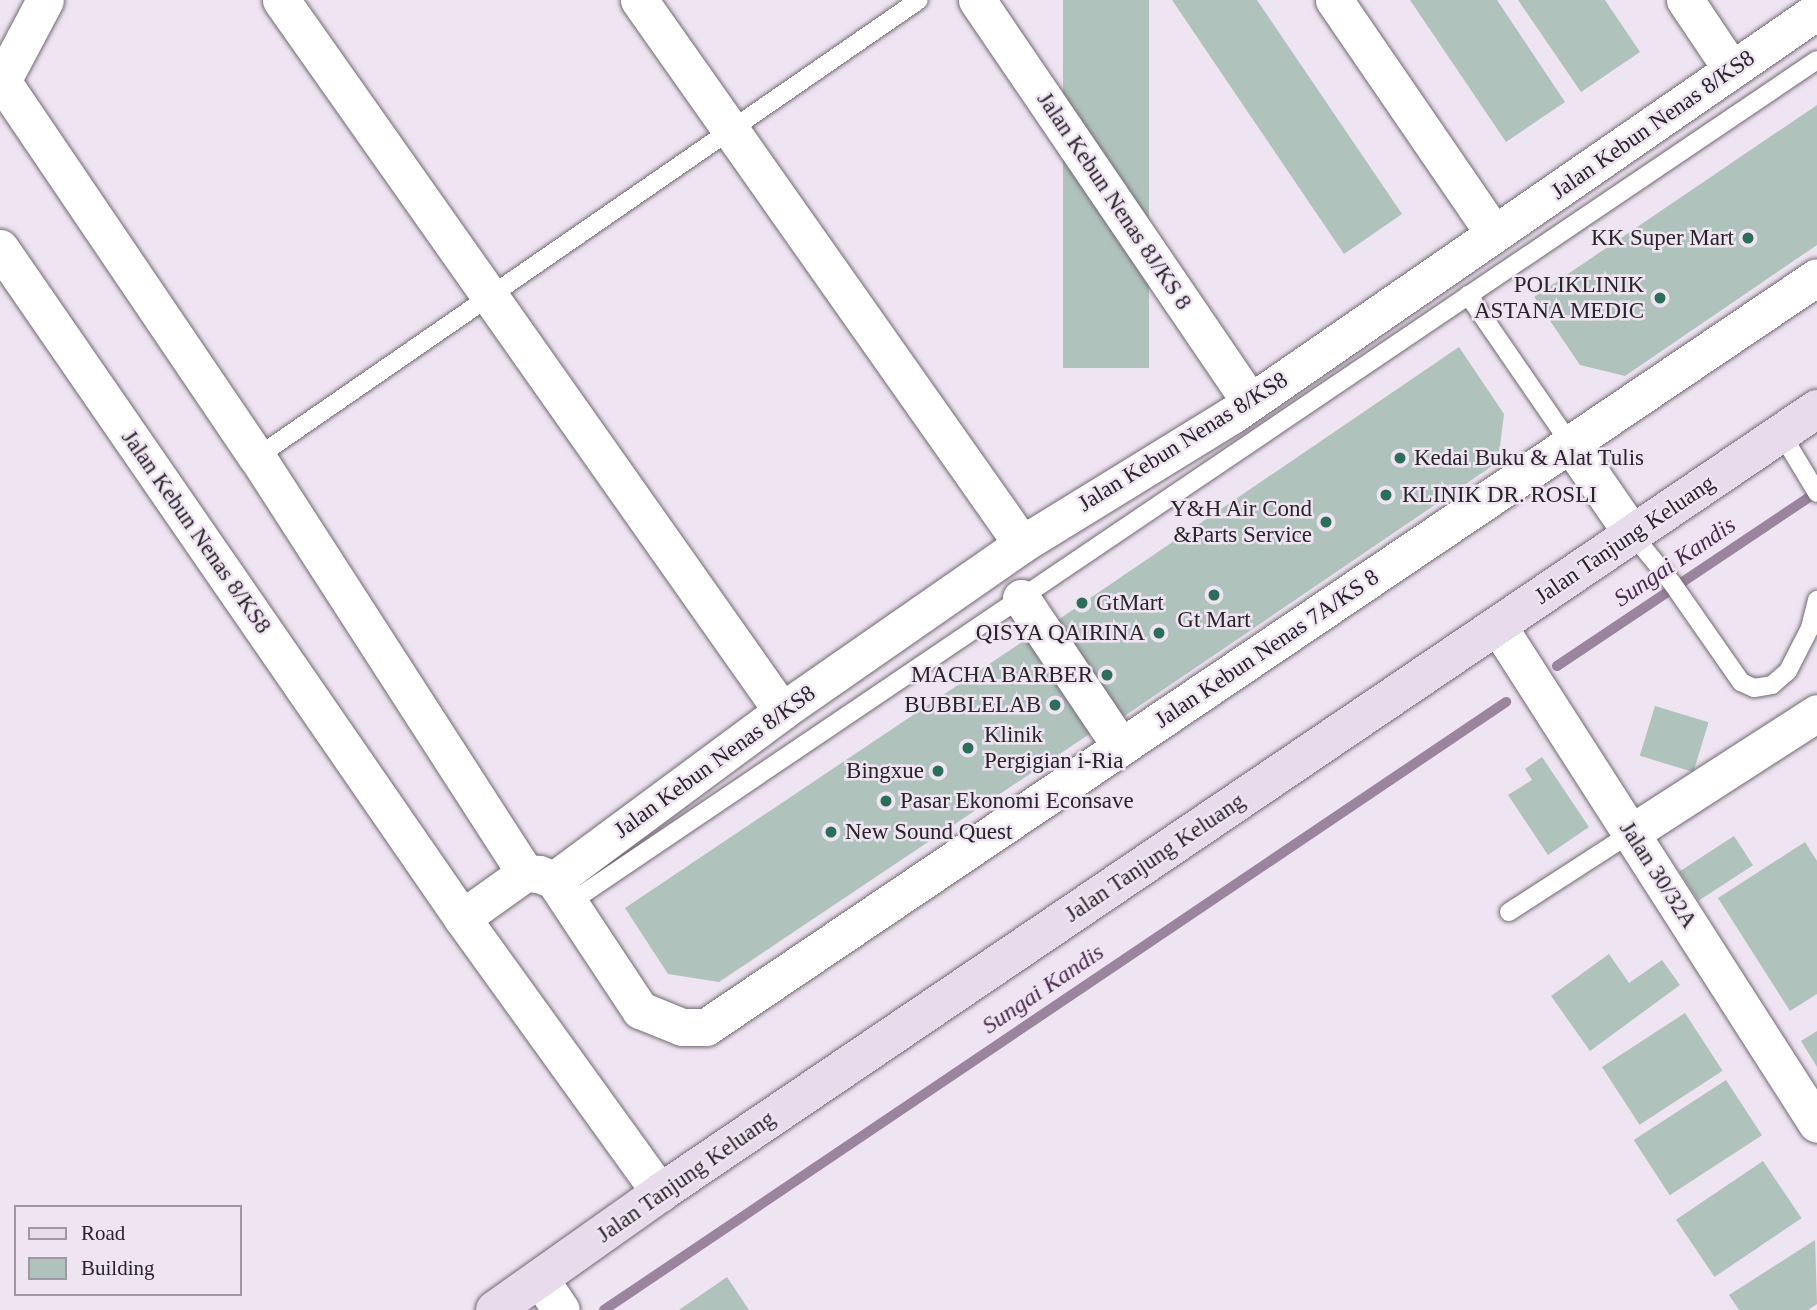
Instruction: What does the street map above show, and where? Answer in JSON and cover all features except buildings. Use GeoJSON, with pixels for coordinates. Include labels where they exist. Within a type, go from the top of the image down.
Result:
{"type":"FeatureCollection","features":[{"type":"Feature","properties":{"kind":"main road","name":"Jalan Tanjung Keluang"},"geometry":{"type":"LineString","coordinates":[[495,1310],[660,1193],[1817,409]]}},
{"type":"Feature","properties":{"kind":"street"},"geometry":{"type":"LineString","coordinates":[[1,83],[45,0]]}},
{"type":"Feature","properties":{"kind":"street"},"geometry":{"type":"LineString","coordinates":[[281,0],[487,297],[782,711]]}},
{"type":"Feature","properties":{"kind":"street"},"geometry":{"type":"LineString","coordinates":[[639,0],[1021,544]]}},
{"type":"Feature","properties":{"kind":"street","name":"Jalan Kebun Nenas 8J/KS 8"},"geometry":{"type":"LineString","coordinates":[[977,0],[1250,402]]}},
{"type":"Feature","properties":{"kind":"street"},"geometry":{"type":"LineString","coordinates":[[1334,0],[1494,234]]}},
{"type":"Feature","properties":{"kind":"street"},"geometry":{"type":"LineString","coordinates":[[1685,0],[1732,70]]}},
{"type":"Feature","properties":{"kind":"street","name":"Jalan Kebun Nenas 8/KS8"},"geometry":{"type":"LineString","coordinates":[[462,918],[549,886],[782,711],[1021,544],[1250,402],[1817,11]]}},
{"type":"Feature","properties":{"kind":"street","name":"Jalan Kebun Nenas 7A/KS 8"},"geometry":{"type":"LineString","coordinates":[[1,83],[549,886],[640,1010],[682,1027],[706,1027],[1817,277]]}},
{"type":"Feature","properties":{"kind":"street","name":"Jalan Kebun Nenas 8/KS8"},"geometry":{"type":"LineString","coordinates":[[0,248],[462,918],[660,1193]]}},
{"type":"Feature","properties":{"kind":"street"},"geometry":{"type":"LineString","coordinates":[[1571,445],[1633,535]]}},
{"type":"Feature","properties":{"kind":"street"},"geometry":{"type":"LineString","coordinates":[[1021,598],[1121,747]]}},
{"type":"Feature","properties":{"kind":"street","name":"Jalan 30/32A"},"geometry":{"type":"LineString","coordinates":[[1499,626],[1817,1124]]}},
{"type":"Feature","properties":{"kind":"street"},"geometry":{"type":"LineString","coordinates":[[1631,833],[1817,713]]}},
{"type":"Feature","properties":{"kind":"street"},"geometry":{"type":"LineString","coordinates":[[540,1279],[561,1310]]}},
{"type":"Feature","properties":{"kind":"lane"},"geometry":{"type":"LineString","coordinates":[[257,457],[919,0]]}},
{"type":"Feature","properties":{"kind":"lane"},"geometry":{"type":"LineString","coordinates":[[549,886],[1021,598],[1817,61]]}},
{"type":"Feature","properties":{"kind":"lane"},"geometry":{"type":"LineString","coordinates":[[1468,295],[1571,445]]}},
{"type":"Feature","properties":{"kind":"lane"},"geometry":{"type":"LineString","coordinates":[[1781,433],[1817,493]]}},
{"type":"Feature","properties":{"kind":"lane"},"geometry":{"type":"LineString","coordinates":[[1633,535],[1672,583],[1741,682],[1754,688],[1772,685],[1787,671],[1810,628],[1817,600]]}},
{"type":"Feature","properties":{"kind":"lane"},"geometry":{"type":"LineString","coordinates":[[1509,912],[1631,833]]}},
{"type":"Feature","properties":{"kind":"waterway","name":"Sungai Kandis"},"geometry":{"type":"LineString","coordinates":[[1557,666],[1817,492]]}},
{"type":"Feature","properties":{"kind":"waterway","name":"Sungai Kandis"},"geometry":{"type":"LineString","coordinates":[[604,1310],[1506,702]]}},
{"type":"Feature","properties":{"kind":"place","name":"KK Super Mart"},"geometry":{"type":"Point","coordinates":[1748,238]}},
{"type":"Feature","properties":{"kind":"place","name":"POLIKLINIK ASTANA MEDIC"},"geometry":{"type":"Point","coordinates":[1660,298]}},
{"type":"Feature","properties":{"kind":"place","name":"Kedai Buku & Alat Tulis"},"geometry":{"type":"Point","coordinates":[1400,458]}},
{"type":"Feature","properties":{"kind":"place","name":"KLINIK DR. ROSLI"},"geometry":{"type":"Point","coordinates":[1386,495]}},
{"type":"Feature","properties":{"kind":"place","name":"Y&H Air Cond &Parts Service"},"geometry":{"type":"Point","coordinates":[1326,522]}},
{"type":"Feature","properties":{"kind":"place","name":"Gt Mart"},"geometry":{"type":"Point","coordinates":[1214,595]}},
{"type":"Feature","properties":{"kind":"place","name":"GtMart"},"geometry":{"type":"Point","coordinates":[1082,603]}},
{"type":"Feature","properties":{"kind":"place","name":"QISYA QAIRINA"},"geometry":{"type":"Point","coordinates":[1159,633]}},
{"type":"Feature","properties":{"kind":"place","name":"MACHA BARBER"},"geometry":{"type":"Point","coordinates":[1107,675]}},
{"type":"Feature","properties":{"kind":"place","name":"BUBBLELAB"},"geometry":{"type":"Point","coordinates":[1055,705]}},
{"type":"Feature","properties":{"kind":"place","name":"Klinik Pergigian i-Ria"},"geometry":{"type":"Point","coordinates":[968,748]}},
{"type":"Feature","properties":{"kind":"place","name":"Bingxue"},"geometry":{"type":"Point","coordinates":[938,771]}},
{"type":"Feature","properties":{"kind":"place","name":"Pasar Ekonomi Econsave"},"geometry":{"type":"Point","coordinates":[886,801]}},
{"type":"Feature","properties":{"kind":"place","name":"New Sound Quest"},"geometry":{"type":"Point","coordinates":[831,832]}}]}
